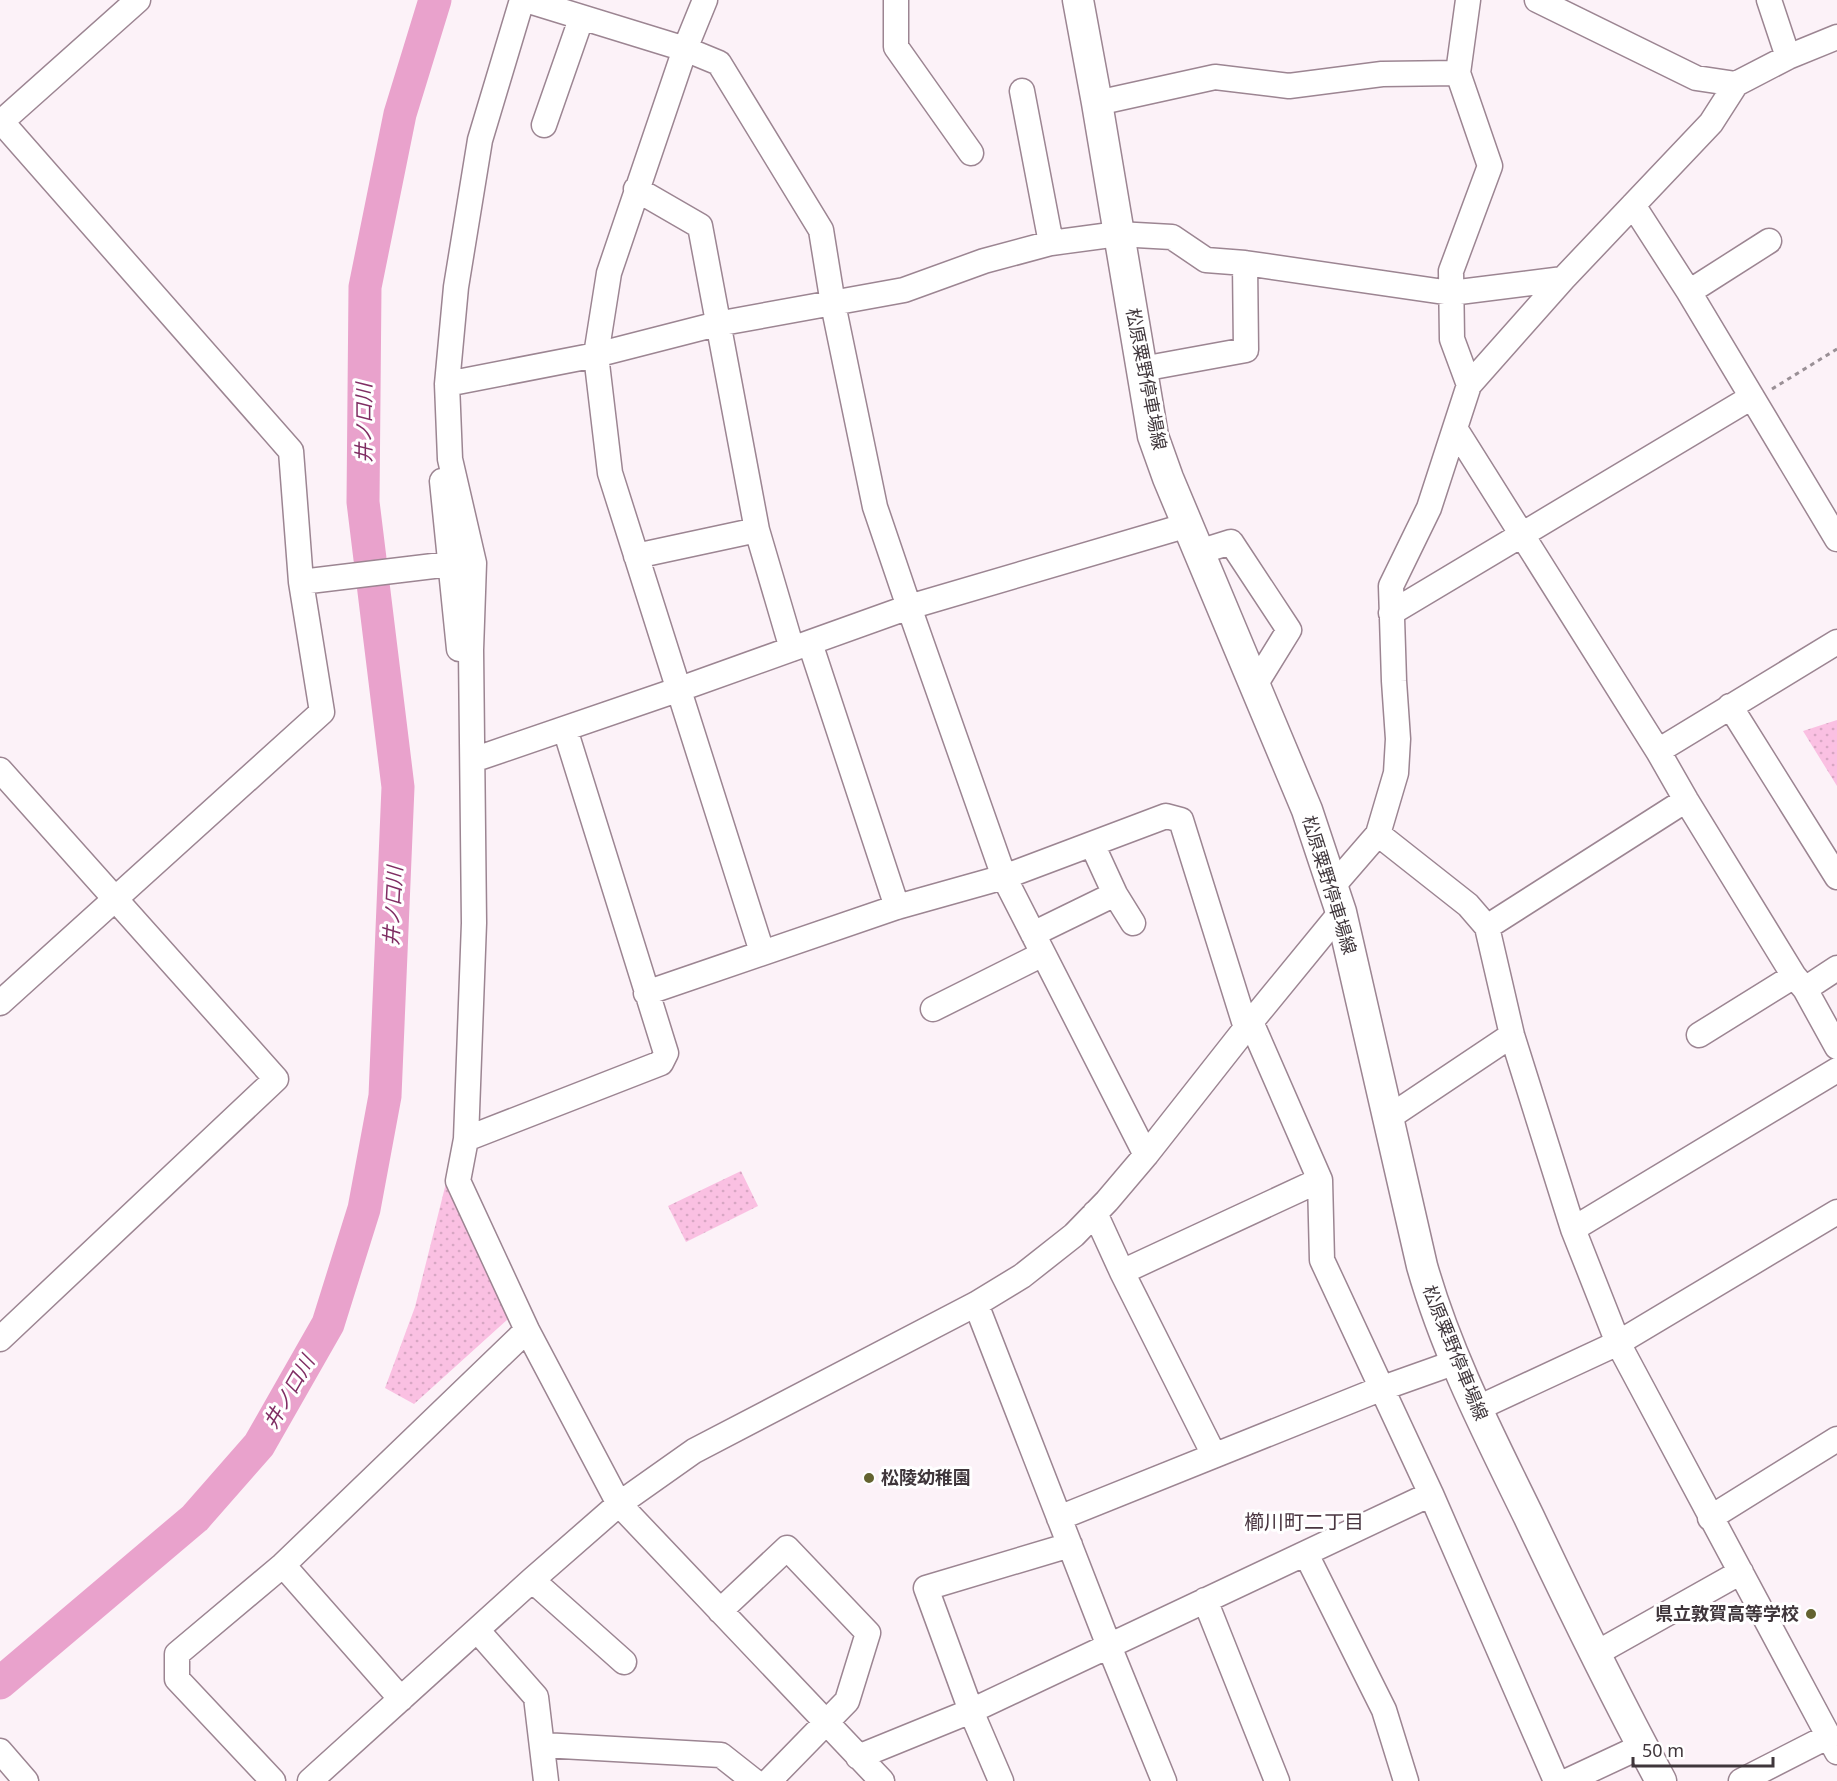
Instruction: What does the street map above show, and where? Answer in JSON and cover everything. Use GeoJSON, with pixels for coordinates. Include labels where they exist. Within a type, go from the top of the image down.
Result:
{"type":"FeatureCollection","features":[{"type":"Feature","properties":{"kind":"main road","name":"松原粟野停車場線"},"geometry":{"type":"LineString","coordinates":[[1078,0],[1153,436],[1307,810],[1337,899],[1422,1266],[1434,1307],[1476,1409],[1595,1654],[1661,1781]]}},
{"type":"Feature","properties":{"kind":"street"},"geometry":{"type":"LineString","coordinates":[[0,1003],[322,712],[310,580],[291,451],[1,122],[138,0]]}},
{"type":"Feature","properties":{"kind":"street"},"geometry":{"type":"LineString","coordinates":[[522,0],[480,140],[456,287],[447,384],[450,459],[474,563],[471,650],[474,923],[466,1139],[458,1181],[527,1330],[619,1504],[882,1781]]}},
{"type":"Feature","properties":{"kind":"street"},"geometry":{"type":"LineString","coordinates":[[526,0],[685,50],[719,63],[820,230],[875,507],[909,607],[1005,876],[1146,1155]]}},
{"type":"Feature","properties":{"kind":"street"},"geometry":{"type":"LineString","coordinates":[[705,0],[636,189],[609,273],[596,355],[610,473],[762,952]]}},
{"type":"Feature","properties":{"kind":"street"},"geometry":{"type":"LineString","coordinates":[[896,0],[896,47],[972,153]]}},
{"type":"Feature","properties":{"kind":"street"},"geometry":{"type":"LineString","coordinates":[[1468,0],[1458,73],[1490,166],[1451,271],[1452,339],[1469,385]]}},
{"type":"Feature","properties":{"kind":"street"},"geometry":{"type":"LineString","coordinates":[[1536,0],[1696,78],[1736,84]]}},
{"type":"Feature","properties":{"kind":"street"},"geometry":{"type":"LineString","coordinates":[[1769,0],[1788,57]]}},
{"type":"Feature","properties":{"kind":"street"},"geometry":{"type":"LineString","coordinates":[[544,125],[581,19]]}},
{"type":"Feature","properties":{"kind":"street"},"geometry":{"type":"LineString","coordinates":[[310,1781],[619,1504],[694,1451],[976,1304],[1022,1276],[1074,1235],[1146,1155],[1249,1025],[1337,899],[1378,834],[1396,773],[1398,739],[1391,586],[1429,507],[1469,385],[1563,279],[1711,123],[1736,84],[1788,57],[1836,39]]}},
{"type":"Feature","properties":{"kind":"street"},"geometry":{"type":"LineString","coordinates":[[1097,103],[1215,77],[1289,86],[1382,74],[1458,73]]}},
{"type":"Feature","properties":{"kind":"street"},"geometry":{"type":"LineString","coordinates":[[1022,91],[1051,243]]}},
{"type":"Feature","properties":{"kind":"street"},"geometry":{"type":"LineString","coordinates":[[636,189],[700,226],[757,530],[897,907]]}},
{"type":"Feature","properties":{"kind":"street"},"geometry":{"type":"LineString","coordinates":[[1633,205],[1689,292],[1837,539]]}},
{"type":"Feature","properties":{"kind":"street"},"geometry":{"type":"LineString","coordinates":[[447,384],[596,355],[717,324],[904,290],[984,261],[1051,243],[1118,234],[1172,237],[1206,261],[1245,263],[1451,293],[1563,279]]}},
{"type":"Feature","properties":{"kind":"street"},"geometry":{"type":"LineString","coordinates":[[1689,292],[1769,241]]}},
{"type":"Feature","properties":{"kind":"street"},"geometry":{"type":"LineString","coordinates":[[1142,369],[1246,350],[1245,263]]}},
{"type":"Feature","properties":{"kind":"street"},"geometry":{"type":"LineString","coordinates":[[1391,613],[1753,399]]}},
{"type":"Feature","properties":{"kind":"street"},"geometry":{"type":"LineString","coordinates":[[1456,430],[1658,751],[1686,800],[1800,982],[1837,1047]]}},
{"type":"Feature","properties":{"kind":"street"},"geometry":{"type":"LineString","coordinates":[[450,459],[441,476],[444,565],[459,652],[471,650]]}},
{"type":"Feature","properties":{"kind":"street"},"geometry":{"type":"LineString","coordinates":[[636,556],[757,530]]}},
{"type":"Feature","properties":{"kind":"street"},"geometry":{"type":"LineString","coordinates":[[473,760],[909,607],[1194,539],[1232,542],[1289,630],[1255,685]]}},
{"type":"Feature","properties":{"kind":"street"},"geometry":{"type":"LineString","coordinates":[[310,580],[444,565]]}},
{"type":"Feature","properties":{"kind":"street"},"geometry":{"type":"LineString","coordinates":[[1658,751],[1837,642]]}},
{"type":"Feature","properties":{"kind":"street"},"geometry":{"type":"LineString","coordinates":[[1730,706],[1837,878]]}},
{"type":"Feature","properties":{"kind":"street"},"geometry":{"type":"LineString","coordinates":[[466,1139],[661,1063],[666,1053],[565,729]]}},
{"type":"Feature","properties":{"kind":"street"},"geometry":{"type":"LineString","coordinates":[[0,770],[276,1079],[0,1339]]}},
{"type":"Feature","properties":{"kind":"street"},"geometry":{"type":"LineString","coordinates":[[1486,927],[1686,800]]}},
{"type":"Feature","properties":{"kind":"street"},"geometry":{"type":"LineString","coordinates":[[646,993],[897,907],[1005,876],[1166,816],[1181,820],[1249,1025],[1320,1180],[1322,1260],[1380,1389],[1431,1494],[1556,1781]]}},
{"type":"Feature","properties":{"kind":"street"},"geometry":{"type":"LineString","coordinates":[[1378,834],[1468,904],[1486,927],[1512,1035],[1573,1229],[1618,1343],[1833,1744],[1741,1781]]}},
{"type":"Feature","properties":{"kind":"street"},"geometry":{"type":"LineString","coordinates":[[1092,844],[1115,894],[1134,923]]}},
{"type":"Feature","properties":{"kind":"street"},"geometry":{"type":"LineString","coordinates":[[933,1009],[1115,894]]}},
{"type":"Feature","properties":{"kind":"street"},"geometry":{"type":"LineString","coordinates":[[1699,1035],[1800,982],[1837,968]]}},
{"type":"Feature","properties":{"kind":"street"},"geometry":{"type":"LineString","coordinates":[[1388,1119],[1512,1035]]}},
{"type":"Feature","properties":{"kind":"street"},"geometry":{"type":"LineString","coordinates":[[1573,1229],[1837,1070]]}},
{"type":"Feature","properties":{"kind":"street"},"geometry":{"type":"LineString","coordinates":[[1122,1272],[1320,1180]]}},
{"type":"Feature","properties":{"kind":"street"},"geometry":{"type":"LineString","coordinates":[[1476,1409],[1618,1343],[1837,1212]]}},
{"type":"Feature","properties":{"kind":"street"},"geometry":{"type":"LineString","coordinates":[[1095,1213],[1122,1272],[1214,1455]]}},
{"type":"Feature","properties":{"kind":"street"},"geometry":{"type":"LineString","coordinates":[[976,1304],[1164,1781]]}},
{"type":"Feature","properties":{"kind":"street"},"geometry":{"type":"LineString","coordinates":[[273,1781],[177,1679],[177,1654],[283,1566],[527,1330]]}},
{"type":"Feature","properties":{"kind":"street"},"geometry":{"type":"LineString","coordinates":[[1059,1518],[1380,1389],[1456,1362]]}},
{"type":"Feature","properties":{"kind":"street"},"geometry":{"type":"LineString","coordinates":[[1710,1518],[1837,1439]]}},
{"type":"Feature","properties":{"kind":"street"},"geometry":{"type":"LineString","coordinates":[[858,1756],[971,1711],[1431,1494]]}},
{"type":"Feature","properties":{"kind":"street"},"geometry":{"type":"LineString","coordinates":[[1001,1781],[971,1711],[926,1588],[1070,1545]]}},
{"type":"Feature","properties":{"kind":"street"},"geometry":{"type":"LineString","coordinates":[[720,1611],[787,1548],[868,1633],[848,1701],[769,1781]]}},
{"type":"Feature","properties":{"kind":"street"},"geometry":{"type":"LineString","coordinates":[[1306,1554],[1384,1710],[1406,1781]]}},
{"type":"Feature","properties":{"kind":"street"},"geometry":{"type":"LineString","coordinates":[[283,1566],[401,1699]]}},
{"type":"Feature","properties":{"kind":"street"},"geometry":{"type":"LineString","coordinates":[[1595,1654],[1741,1572]]}},
{"type":"Feature","properties":{"kind":"street"},"geometry":{"type":"LineString","coordinates":[[532,1580],[624,1662]]}},
{"type":"Feature","properties":{"kind":"street"},"geometry":{"type":"LineString","coordinates":[[1205,1600],[1277,1781]]}},
{"type":"Feature","properties":{"kind":"street"},"geometry":{"type":"LineString","coordinates":[[477,1630],[536,1697],[546,1781]]}},
{"type":"Feature","properties":{"kind":"street"},"geometry":{"type":"LineString","coordinates":[[543,1745],[721,1755],[754,1781]]}},
{"type":"Feature","properties":{"kind":"street"},"geometry":{"type":"LineString","coordinates":[[1568,1781],[1642,1746]]}},
{"type":"Feature","properties":{"kind":"path"},"geometry":{"type":"LineString","coordinates":[[1753,399],[1837,349]]}},
{"type":"Feature","properties":{"kind":"shaded area"},"geometry":{"type":"Polygon","coordinates":[[[1837,720],[1837,786],[1803,731],[1837,720]]]}},
{"type":"Feature","properties":{"kind":"shaded area"},"geometry":{"type":"Polygon","coordinates":[[[741,1171],[758,1206],[686,1242],[668,1206],[741,1171]]]}},
{"type":"Feature","properties":{"kind":"shaded area"},"geometry":{"type":"Polygon","coordinates":[[[446,1183],[510,1309],[508,1319],[414,1404],[385,1388],[415,1307],[446,1183]]]}},
{"type":"Feature","properties":{"kind":"waterway","name":"井ノ口川"},"geometry":{"type":"LineString","coordinates":[[0,1683],[195,1518],[259,1445],[328,1324],[364,1209],[385,1096],[398,787],[363,502],[365,287],[400,114],[435,0]]}},
{"type":"Feature","properties":{"kind":"place","name":"松陵幼稚園"},"geometry":{"type":"Point","coordinates":[869,1478]}},
{"type":"Feature","properties":{"kind":"place","name":"県立敦賀高等学校"},"geometry":{"type":"Point","coordinates":[1811,1614]}},
{"type":"Feature","properties":{"kind":"district","name":"櫛川町二丁目"},"geometry":{"type":"Point","coordinates":[1304,1522]}}]}
